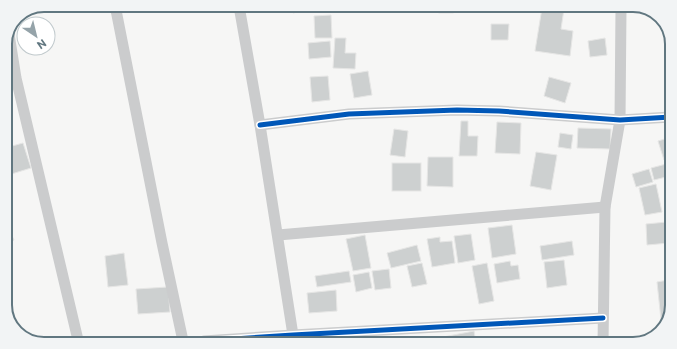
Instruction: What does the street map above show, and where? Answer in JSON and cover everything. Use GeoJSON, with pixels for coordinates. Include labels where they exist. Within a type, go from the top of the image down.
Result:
{"type":"FeatureCollection","features":[{"type":"Feature","properties":{"kind":"street"},"geometry":{"type":"LineString","coordinates":[[116,12],[182,337]]}},
{"type":"Feature","properties":{"kind":"street"},"geometry":{"type":"LineString","coordinates":[[240,12],[260,125],[293,335]]}},
{"type":"Feature","properties":{"kind":"street"},"geometry":{"type":"LineString","coordinates":[[603,337],[604,207],[620,120],[621,12]]}},
{"type":"Feature","properties":{"kind":"street"},"geometry":{"type":"LineString","coordinates":[[12,53],[16,78],[77,337]]}},
{"type":"Feature","properties":{"kind":"street"},"geometry":{"type":"LineString","coordinates":[[260,125],[349,114],[457,110],[499,111],[620,120],[665,117]]}},
{"type":"Feature","properties":{"kind":"street"},"geometry":{"type":"LineString","coordinates":[[278,235],[604,207]]}},
{"type":"Feature","properties":{"kind":"street"},"geometry":{"type":"LineString","coordinates":[[263,337],[603,318]]}},
{"type":"Feature","properties":{"kind":"building"},"geometry":{"type":"Polygon","coordinates":[[[439,12],[453,12],[453,13],[439,12]]]}},
{"type":"Feature","properties":{"kind":"building"},"geometry":{"type":"Polygon","coordinates":[[[541,12],[564,12],[561,29],[573,31],[570,56],[535,51],[541,12]]]}},
{"type":"Feature","properties":{"kind":"building"},"geometry":{"type":"Polygon","coordinates":[[[331,15],[332,38],[315,38],[314,16],[331,15]]]}},
{"type":"Feature","properties":{"kind":"building"},"geometry":{"type":"Polygon","coordinates":[[[491,24],[509,24],[508,40],[491,40],[491,24]]]}},
{"type":"Feature","properties":{"kind":"building"},"geometry":{"type":"Polygon","coordinates":[[[335,38],[346,38],[345,53],[356,53],[355,69],[333,68],[335,38]]]}},
{"type":"Feature","properties":{"kind":"building"},"geometry":{"type":"Polygon","coordinates":[[[605,38],[607,55],[590,57],[588,41],[605,38]]]}},
{"type":"Feature","properties":{"kind":"building"},"geometry":{"type":"Polygon","coordinates":[[[330,41],[331,57],[309,59],[308,43],[330,41]]]}},
{"type":"Feature","properties":{"kind":"building"},"geometry":{"type":"Polygon","coordinates":[[[368,71],[372,95],[354,98],[350,74],[368,71]]]}},
{"type":"Feature","properties":{"kind":"building"},"geometry":{"type":"Polygon","coordinates":[[[328,76],[330,100],[312,102],[310,77],[328,76]]]}},
{"type":"Feature","properties":{"kind":"building"},"geometry":{"type":"Polygon","coordinates":[[[549,77],[571,83],[565,103],[544,96],[549,77]]]}},
{"type":"Feature","properties":{"kind":"building"},"geometry":{"type":"Polygon","coordinates":[[[461,121],[468,121],[468,136],[478,136],[477,156],[459,156],[461,121]]]}},
{"type":"Feature","properties":{"kind":"building"},"geometry":{"type":"Polygon","coordinates":[[[497,122],[521,123],[520,154],[495,153],[497,122]]]}},
{"type":"Feature","properties":{"kind":"building"},"geometry":{"type":"Polygon","coordinates":[[[578,128],[611,129],[610,149],[577,148],[578,128]]]}},
{"type":"Feature","properties":{"kind":"building"},"geometry":{"type":"Polygon","coordinates":[[[394,129],[408,131],[405,157],[390,155],[394,129]]]}},
{"type":"Feature","properties":{"kind":"building"},"geometry":{"type":"Polygon","coordinates":[[[560,133],[573,135],[571,149],[558,147],[560,133]]]}},
{"type":"Feature","properties":{"kind":"building"},"geometry":{"type":"Polygon","coordinates":[[[665,139],[665,160],[664,160],[658,141],[665,139]]]}},
{"type":"Feature","properties":{"kind":"building"},"geometry":{"type":"Polygon","coordinates":[[[23,143],[31,168],[12,174],[12,146],[23,143]]]}},
{"type":"Feature","properties":{"kind":"building"},"geometry":{"type":"Polygon","coordinates":[[[536,152],[557,155],[551,190],[530,186],[536,152]]]}},
{"type":"Feature","properties":{"kind":"building"},"geometry":{"type":"Polygon","coordinates":[[[428,157],[453,157],[453,187],[427,186],[428,157]]]}},
{"type":"Feature","properties":{"kind":"building"},"geometry":{"type":"Polygon","coordinates":[[[392,163],[421,163],[421,191],[392,191],[392,163]]]}},
{"type":"Feature","properties":{"kind":"building"},"geometry":{"type":"Polygon","coordinates":[[[665,164],[665,177],[654,180],[651,168],[665,164]]]}},
{"type":"Feature","properties":{"kind":"building"},"geometry":{"type":"Polygon","coordinates":[[[649,169],[653,182],[636,187],[632,174],[649,169]]]}},
{"type":"Feature","properties":{"kind":"building"},"geometry":{"type":"Polygon","coordinates":[[[656,184],[662,212],[645,215],[639,188],[656,184]]]}},
{"type":"Feature","properties":{"kind":"building"},"geometry":{"type":"Polygon","coordinates":[[[665,222],[665,243],[647,245],[646,224],[665,222]]]}},
{"type":"Feature","properties":{"kind":"building"},"geometry":{"type":"Polygon","coordinates":[[[512,225],[516,254],[492,258],[488,228],[512,225]]]}},
{"type":"Feature","properties":{"kind":"building"},"geometry":{"type":"Polygon","coordinates":[[[471,234],[475,260],[458,263],[454,236],[471,234]]]}},
{"type":"Feature","properties":{"kind":"building"},"geometry":{"type":"Polygon","coordinates":[[[365,235],[371,268],[353,271],[346,239],[365,235]]]}},
{"type":"Feature","properties":{"kind":"building"},"geometry":{"type":"Polygon","coordinates":[[[440,237],[440,242],[452,241],[455,263],[432,267],[427,239],[440,237]]]}},
{"type":"Feature","properties":{"kind":"building"},"geometry":{"type":"Polygon","coordinates":[[[572,241],[574,255],[542,260],[540,246],[572,241]]]}},
{"type":"Feature","properties":{"kind":"building"},"geometry":{"type":"Polygon","coordinates":[[[417,245],[421,261],[391,268],[387,253],[417,245]]]}},
{"type":"Feature","properties":{"kind":"building"},"geometry":{"type":"Polygon","coordinates":[[[124,253],[128,285],[108,287],[105,256],[124,253]]]}},
{"type":"Feature","properties":{"kind":"building"},"geometry":{"type":"Polygon","coordinates":[[[564,260],[567,285],[547,288],[544,262],[564,260]]]}},
{"type":"Feature","properties":{"kind":"building"},"geometry":{"type":"Polygon","coordinates":[[[510,261],[511,266],[518,265],[520,279],[497,283],[494,264],[510,261]]]}},
{"type":"Feature","properties":{"kind":"building"},"geometry":{"type":"Polygon","coordinates":[[[422,263],[427,284],[412,287],[407,266],[422,263]]]}},
{"type":"Feature","properties":{"kind":"building"},"geometry":{"type":"Polygon","coordinates":[[[487,263],[494,301],[479,304],[472,266],[487,263]]]}},
{"type":"Feature","properties":{"kind":"building"},"geometry":{"type":"Polygon","coordinates":[[[389,269],[391,288],[375,290],[372,271],[389,269]]]}},
{"type":"Feature","properties":{"kind":"building"},"geometry":{"type":"Polygon","coordinates":[[[349,271],[351,282],[317,287],[315,276],[349,271]]]}},
{"type":"Feature","properties":{"kind":"building"},"geometry":{"type":"Polygon","coordinates":[[[369,272],[372,288],[356,292],[353,275],[369,272]]]}},
{"type":"Feature","properties":{"kind":"building"},"geometry":{"type":"Polygon","coordinates":[[[665,281],[665,304],[661,320],[657,282],[665,281]]]}},
{"type":"Feature","properties":{"kind":"building"},"geometry":{"type":"Polygon","coordinates":[[[168,287],[170,312],[138,314],[136,289],[168,287]]]}},
{"type":"Feature","properties":{"kind":"building"},"geometry":{"type":"Polygon","coordinates":[[[336,290],[337,311],[309,313],[307,293],[336,290]]]}},
{"type":"Feature","properties":{"kind":"building"},"geometry":{"type":"Polygon","coordinates":[[[474,331],[475,337],[443,337],[474,331]]]}},
{"type":"Feature","properties":{"kind":"cycle path"},"geometry":{"type":"LineString","coordinates":[[260,125],[349,114],[457,110],[499,111],[620,120],[665,117]]}},
{"type":"Feature","properties":{"kind":"cycle path"},"geometry":{"type":"LineString","coordinates":[[263,337],[603,318]]}}]}
